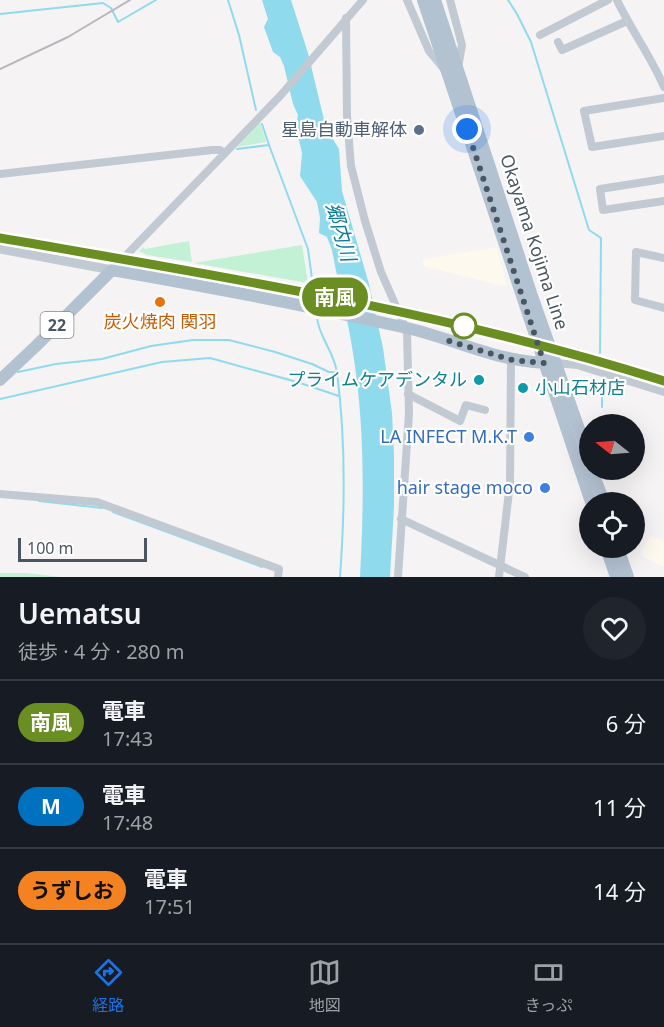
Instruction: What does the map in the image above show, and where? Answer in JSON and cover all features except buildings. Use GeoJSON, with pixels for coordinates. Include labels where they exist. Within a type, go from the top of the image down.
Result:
{"type":"FeatureCollection","features":[{"type":"Feature","properties":{"kind":"main road","name":"Okayama Kojima Line"},"geometry":{"type":"LineString","coordinates":[[423,0],[452,70],[532,296],[550,363],[579,445]]}},
{"type":"Feature","properties":{"kind":"main road","name":"Okayama Kojima Line"},"geometry":{"type":"LineString","coordinates":[[435,0],[452,70]]}},
{"type":"Feature","properties":{"kind":"main road"},"geometry":{"type":"LineString","coordinates":[[112,270],[233,292],[403,328],[512,360],[550,363]]}},
{"type":"Feature","properties":{"kind":"main road","name":"22"},"geometry":{"type":"LineString","coordinates":[[0,380],[112,270]]}},
{"type":"Feature","properties":{"kind":"main road","name":"Okayama Kojima Line"},"geometry":{"type":"LineString","coordinates":[[550,363],[579,433]]}},
{"type":"Feature","properties":{"kind":"main road"},"geometry":{"type":"LineString","coordinates":[[609,558],[616,577]]}},
{"type":"Feature","properties":{"kind":"main road"},"geometry":{"type":"LineString","coordinates":[[621,558],[628,577]]}},
{"type":"Feature","properties":{"kind":"street"},"geometry":{"type":"LineString","coordinates":[[0,249],[112,270],[281,95],[363,0]]}},
{"type":"Feature","properties":{"kind":"street"},"geometry":{"type":"LineString","coordinates":[[407,0],[429,51],[436,61],[452,70],[462,45],[450,0]]}},
{"type":"Feature","properties":{"kind":"street"},"geometry":{"type":"LineString","coordinates":[[540,35],[608,0]]}},
{"type":"Feature","properties":{"kind":"street"},"geometry":{"type":"LineString","coordinates":[[617,0],[627,21],[655,66],[664,87]]}},
{"type":"Feature","properties":{"kind":"street"},"geometry":{"type":"LineString","coordinates":[[346,18],[351,166],[381,272],[403,328],[409,413],[398,577]]}},
{"type":"Feature","properties":{"kind":"street"},"geometry":{"type":"LineString","coordinates":[[558,42],[562,50],[627,21]]}},
{"type":"Feature","properties":{"kind":"street"},"geometry":{"type":"LineString","coordinates":[[664,98],[584,111],[592,147],[664,136]]}},
{"type":"Feature","properties":{"kind":"street"},"geometry":{"type":"LineString","coordinates":[[0,174],[212,150],[220,150],[224,153]]}},
{"type":"Feature","properties":{"kind":"street"},"geometry":{"type":"LineString","coordinates":[[664,179],[600,189],[603,210],[664,201]]}},
{"type":"Feature","properties":{"kind":"street"},"geometry":{"type":"LineString","coordinates":[[664,258],[636,252],[636,300],[664,308]]}},
{"type":"Feature","properties":{"kind":"street"},"geometry":{"type":"LineString","coordinates":[[500,577],[510,483],[512,360]]}},
{"type":"Feature","properties":{"kind":"street"},"geometry":{"type":"LineString","coordinates":[[550,363],[577,365],[664,392]]}},
{"type":"Feature","properties":{"kind":"street"},"geometry":{"type":"LineString","coordinates":[[408,394],[460,421],[466,405],[485,410]]}},
{"type":"Feature","properties":{"kind":"street"},"geometry":{"type":"LineString","coordinates":[[0,494],[97,502],[279,569],[278,577]]}},
{"type":"Feature","properties":{"kind":"street"},"geometry":{"type":"LineString","coordinates":[[401,519],[525,577]]}},
{"type":"Feature","properties":{"kind":"shaded area"},"geometry":{"type":"Polygon","coordinates":[[[497,247],[507,287],[423,266],[423,259],[497,247]]]}},
{"type":"Feature","properties":{"kind":"shaded area"},"geometry":{"type":"Polygon","coordinates":[[[650,535],[664,541],[664,567],[645,558],[645,545],[650,535]]]}},
{"type":"Feature","properties":{"kind":"green space"},"geometry":{"type":"Polygon","coordinates":[[[260,122],[266,142],[237,147],[260,122]]]}},
{"type":"Feature","properties":{"kind":"green space"},"geometry":{"type":"Polygon","coordinates":[[[189,241],[192,262],[147,255],[139,251],[143,247],[145,249],[189,241]]]}},
{"type":"Feature","properties":{"kind":"green space"},"geometry":{"type":"Polygon","coordinates":[[[302,245],[308,283],[194,263],[302,245]]]}},
{"type":"Feature","properties":{"kind":"green space"},"geometry":{"type":"Polygon","coordinates":[[[0,573],[27,573],[60,577],[0,577],[0,573]]]}},
{"type":"Feature","properties":{"kind":"water","name":"郷内川"},"geometry":{"type":"Polygon","coordinates":[[[262,0],[291,0],[308,53],[326,128],[339,149],[342,191],[369,284],[383,348],[392,413],[394,507],[390,577],[360,577],[362,437],[351,340],[332,250],[327,237],[319,233],[320,218],[317,202],[300,176],[302,153],[296,127],[298,115],[284,66],[280,57],[273,52],[264,27],[268,19],[262,0]]]}},
{"type":"Feature","properties":{"kind":"waterway"},"geometry":{"type":"LineString","coordinates":[[0,14],[103,3],[111,8],[118,22],[156,0]]}},
{"type":"Feature","properties":{"kind":"waterway"},"geometry":{"type":"LineString","coordinates":[[228,0],[239,35],[256,110]]}},
{"type":"Feature","properties":{"kind":"waterway"},"geometry":{"type":"LineString","coordinates":[[508,0],[531,42],[589,230],[601,238],[600,353]]}},
{"type":"Feature","properties":{"kind":"waterway"},"geometry":{"type":"LineString","coordinates":[[262,124],[269,145]]}},
{"type":"Feature","properties":{"kind":"waterway"},"geometry":{"type":"LineString","coordinates":[[237,149],[269,145],[308,249],[315,301]]}},
{"type":"Feature","properties":{"kind":"waterway"},"geometry":{"type":"LineString","coordinates":[[317,317],[320,331],[336,366],[340,398],[344,475],[340,577]]}},
{"type":"Feature","properties":{"kind":"waterway"},"geometry":{"type":"LineString","coordinates":[[18,372],[56,364],[102,359],[151,346],[193,340],[229,340],[275,352],[329,372],[337,372]]}},
{"type":"Feature","properties":{"kind":"waterway"},"geometry":{"type":"LineString","coordinates":[[0,399],[162,362],[210,358],[339,396]]}},
{"type":"Feature","properties":{"kind":"waterway"},"geometry":{"type":"LineString","coordinates":[[602,379],[602,407]]}},
{"type":"Feature","properties":{"kind":"waterway"},"geometry":{"type":"LineString","coordinates":[[39,501],[102,508]]}},
{"type":"Feature","properties":{"kind":"waterway"},"geometry":{"type":"LineString","coordinates":[[113,512],[262,567]]}},
{"type":"Feature","properties":{"kind":"railway"},"geometry":{"type":"LineString","coordinates":[[0,69],[68,37],[130,0]]}},
{"type":"Feature","properties":{"kind":"railway"},"geometry":{"type":"LineString","coordinates":[[0,233],[251,277],[418,310],[583,352],[664,377]]}},
{"type":"Feature","properties":{"kind":"train","name":"南風"},"geometry":{"type":"LineString","coordinates":[[0,238],[367,303],[514,338],[664,381]]}},
{"type":"Feature","properties":{"kind":"place","name":"星島自動車解体"},"geometry":{"type":"Point","coordinates":[419,130]}},
{"type":"Feature","properties":{"kind":"place","name":"炭火焼肉 関羽"},"geometry":{"type":"Point","coordinates":[160,302]}},
{"type":"Feature","properties":{"kind":"place","name":"プライムケアデンタル"},"geometry":{"type":"Point","coordinates":[479,380]}},
{"type":"Feature","properties":{"kind":"place","name":"小山石材店"},"geometry":{"type":"Point","coordinates":[523,388]}},
{"type":"Feature","properties":{"kind":"place","name":"LA INFECT M.K.T"},"geometry":{"type":"Point","coordinates":[529,437]}},
{"type":"Feature","properties":{"kind":"place","name":"hair stage moco"},"geometry":{"type":"Point","coordinates":[545,488]}},
{"type":"Feature","properties":{"kind":"route"},"geometry":{"type":"LineString","coordinates":[[464,326],[449,341],[499,357],[544,363],[467,129]]}}]}
